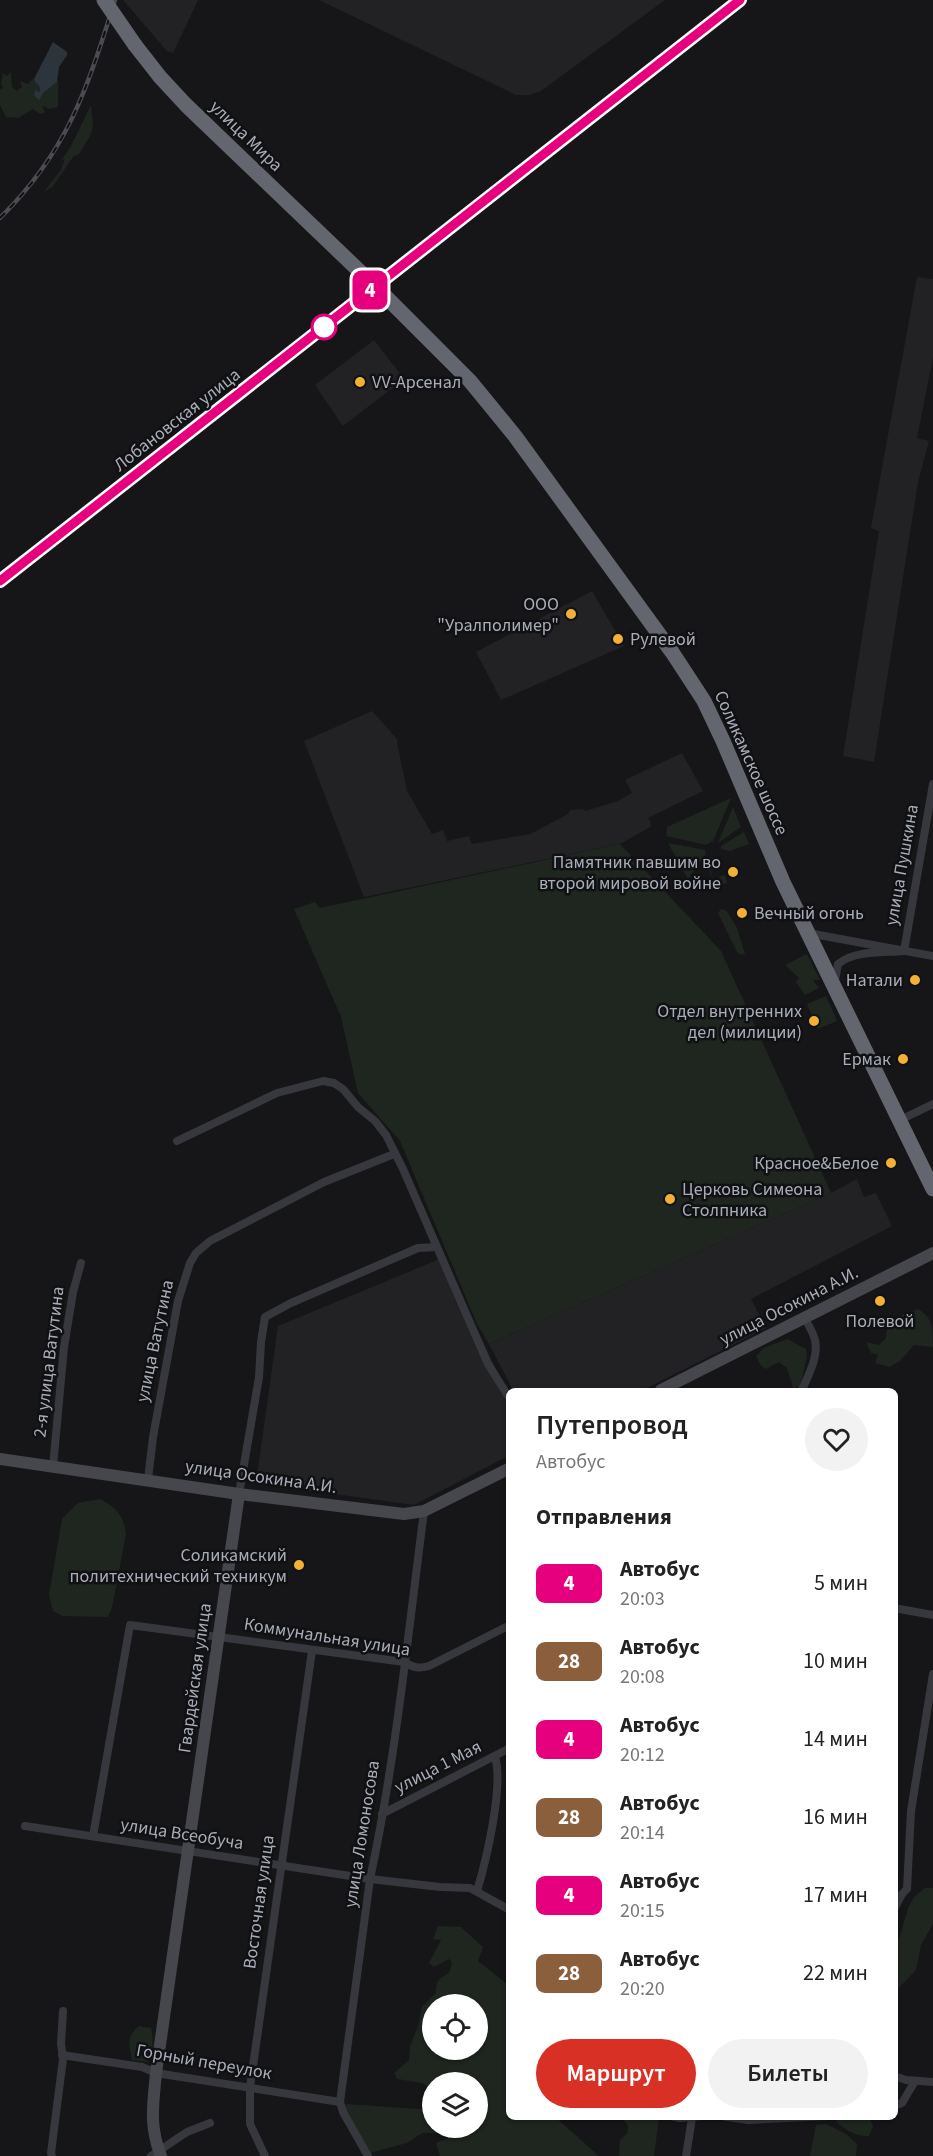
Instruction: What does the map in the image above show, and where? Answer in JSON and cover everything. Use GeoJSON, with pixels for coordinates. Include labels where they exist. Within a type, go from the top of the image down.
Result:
{"type":"FeatureCollection","features":[{"type":"Feature","properties":{"kind":"highway","name":"улица Мира"},"geometry":{"type":"LineString","coordinates":[[104,0],[135,45],[186,105],[375,286]]}},
{"type":"Feature","properties":{"kind":"highway","name":"Соликамское шоссе"},"geometry":{"type":"LineString","coordinates":[[375,286],[470,381],[515,436],[672,652],[704,701],[783,882],[933,1189]]}},
{"type":"Feature","properties":{"kind":"street","name":"Лобановская улица"},"geometry":{"type":"LineString","coordinates":[[0,581],[740,0]]}},
{"type":"Feature","properties":{"kind":"street","name":"улица Пушкина"},"geometry":{"type":"LineString","coordinates":[[904,951],[933,788]]}},
{"type":"Feature","properties":{"kind":"street"},"geometry":{"type":"LineString","coordinates":[[808,933],[933,956]]}},
{"type":"Feature","properties":{"kind":"street"},"geometry":{"type":"LineString","coordinates":[[835,990],[835,973],[838,964],[844,959],[854,955],[904,951]]}},
{"type":"Feature","properties":{"kind":"street"},"geometry":{"type":"LineString","coordinates":[[177,1141],[277,1093],[323,1081],[334,1083],[343,1089],[386,1135],[488,1364],[506,1393]]}},
{"type":"Feature","properties":{"kind":"street"},"geometry":{"type":"LineString","coordinates":[[900,1120],[933,1104]]}},
{"type":"Feature","properties":{"kind":"street","name":"улица Ватутина"},"geometry":{"type":"LineString","coordinates":[[148,1479],[153,1437],[178,1301],[190,1263],[196,1253],[210,1241],[315,1187],[394,1154]]}},
{"type":"Feature","properties":{"kind":"street","name":"Гвардейская улица"},"geometry":{"type":"LineString","coordinates":[[157,2154],[152,2119],[156,2073],[239,1494],[260,1377],[261,1342],[266,1317],[300,1298],[418,1248],[436,1247]]}},
{"type":"Feature","properties":{"kind":"street","name":"улица Осокина А.И."},"geometry":{"type":"LineString","coordinates":[[665,1388],[933,1253]]}},
{"type":"Feature","properties":{"kind":"street","name":"2-я улица Ватутина"},"geometry":{"type":"LineString","coordinates":[[53,1467],[64,1347],[73,1292],[81,1263]]}},
{"type":"Feature","properties":{"kind":"street"},"geometry":{"type":"LineString","coordinates":[[803,1388],[816,1346],[815,1338],[805,1318]]}},
{"type":"Feature","properties":{"kind":"street","name":"улица Осокина А.И."},"geometry":{"type":"LineString","coordinates":[[0,1459],[239,1494],[404,1514],[424,1511],[506,1470]]}},
{"type":"Feature","properties":{"kind":"street","name":"улица Ломоносова"},"geometry":{"type":"LineString","coordinates":[[340,2102],[424,1511]]}},
{"type":"Feature","properties":{"kind":"street"},"geometry":{"type":"LineString","coordinates":[[898,1609],[933,1615]]}},
{"type":"Feature","properties":{"kind":"street","name":"Коммунальная улица"},"geometry":{"type":"LineString","coordinates":[[93,1836],[130,1625],[404,1662],[414,1668],[429,1666],[506,1627]]}},
{"type":"Feature","properties":{"kind":"street","name":"Восточная улица"},"geometry":{"type":"LineString","coordinates":[[265,2156],[250,2124],[250,2087],[312,1651]]}},
{"type":"Feature","properties":{"kind":"street"},"geometry":{"type":"LineString","coordinates":[[898,1902],[907,1889],[911,1811],[933,1674]]}},
{"type":"Feature","properties":{"kind":"street","name":"улица 1 Мая"},"geometry":{"type":"LineString","coordinates":[[382,1814],[506,1750]]}},
{"type":"Feature","properties":{"kind":"street"},"geometry":{"type":"LineString","coordinates":[[477,1891],[483,1871],[499,1783],[495,1757]]}},
{"type":"Feature","properties":{"kind":"street","name":"улица Всеобуча"},"geometry":{"type":"LineString","coordinates":[[25,1826],[370,1879],[470,1888],[506,1908]]}},
{"type":"Feature","properties":{"kind":"street"},"geometry":{"type":"LineString","coordinates":[[52,2156],[62,2055],[63,2011]]}},
{"type":"Feature","properties":{"kind":"street","name":"Горный переулок"},"geometry":{"type":"LineString","coordinates":[[62,2055],[142,2067],[156,2073],[340,2102]]}},
{"type":"Feature","properties":{"kind":"street"},"geometry":{"type":"LineString","coordinates":[[898,2077],[933,2082]]}},
{"type":"Feature","properties":{"kind":"street"},"geometry":{"type":"LineString","coordinates":[[898,2105],[915,2081]]}},
{"type":"Feature","properties":{"kind":"street"},"geometry":{"type":"LineString","coordinates":[[340,2102],[343,2112],[368,2156]]}},
{"type":"Feature","properties":{"kind":"street"},"geometry":{"type":"LineString","coordinates":[[687,2156],[696,2120]]}},
{"type":"Feature","properties":{"kind":"street"},"geometry":{"type":"LineString","coordinates":[[157,2154],[187,2132],[210,2123]]}},
{"type":"Feature","properties":{"kind":"shaded area"},"geometry":{"type":"Polygon","coordinates":[[[123,0],[198,0],[173,53],[167,51],[123,0]]]}},
{"type":"Feature","properties":{"kind":"shaded area"},"geometry":{"type":"Polygon","coordinates":[[[319,0],[665,0],[541,91],[529,95],[516,95],[319,0]]]}},
{"type":"Feature","properties":{"kind":"shaded area"},"geometry":{"type":"Polygon","coordinates":[[[53,42],[67,52],[67,55],[59,67],[57,82],[43,93],[39,100],[34,95],[36,89],[40,91],[35,77],[53,42]]]}},
{"type":"Feature","properties":{"kind":"shaded area"},"geometry":{"type":"Polygon","coordinates":[[[11,72],[12,87],[17,91],[22,87],[20,81],[28,84],[35,77],[40,91],[35,92],[43,93],[58,79],[58,107],[49,109],[44,106],[45,113],[40,114],[33,109],[18,118],[6,117],[0,105],[0,89],[3,88],[1,84],[3,73],[7,76],[11,72]]]}},
{"type":"Feature","properties":{"kind":"shaded area"},"geometry":{"type":"Polygon","coordinates":[[[91,105],[93,126],[90,136],[79,154],[73,157],[53,186],[43,193],[61,170],[65,158],[60,162],[70,148],[91,105]]]}},
{"type":"Feature","properties":{"kind":"shaded area"},"geometry":{"type":"Polygon","coordinates":[[[917,277],[933,279],[933,357],[917,438],[929,441],[918,482],[874,762],[843,756],[879,531],[871,528],[917,277]]]}},
{"type":"Feature","properties":{"kind":"shaded area","name":"VV-Арсенал"},"geometry":{"type":"Polygon","coordinates":[[[374,340],[404,379],[343,426],[315,385],[374,340]]]}},
{"type":"Feature","properties":{"kind":"shaded area","name":"OOO \"Уралполимер\""},"geometry":{"type":"Polygon","coordinates":[[[592,591],[624,646],[501,700],[476,652],[592,591]]]}},
{"type":"Feature","properties":{"kind":"shaded area"},"geometry":{"type":"Polygon","coordinates":[[[372,711],[398,740],[407,791],[432,834],[443,830],[447,841],[469,836],[472,844],[530,834],[568,814],[570,810],[584,809],[585,811],[618,801],[632,793],[625,780],[682,753],[703,791],[648,818],[652,826],[620,844],[364,897],[304,741],[372,711]]]}},
{"type":"Feature","properties":{"kind":"shaded area"},"geometry":{"type":"Polygon","coordinates":[[[731,798],[713,841],[706,845],[666,836],[667,827],[731,798]]]}},
{"type":"Feature","properties":{"kind":"shaded area"},"geometry":{"type":"Polygon","coordinates":[[[733,807],[741,827],[718,843],[733,807]]]}},
{"type":"Feature","properties":{"kind":"shaded area"},"geometry":{"type":"Polygon","coordinates":[[[744,832],[749,844],[730,851],[721,849],[721,846],[744,832]]]}},
{"type":"Feature","properties":{"kind":"shaded area"},"geometry":{"type":"Polygon","coordinates":[[[668,843],[705,850],[706,854],[688,879],[668,843]]]}},
{"type":"Feature","properties":{"kind":"shaded area"},"geometry":{"type":"Polygon","coordinates":[[[620,844],[721,951],[831,1193],[489,1344],[477,1324],[400,1141],[358,1093],[341,1017],[294,909],[315,902],[320,908],[620,844]]]}},
{"type":"Feature","properties":{"kind":"shaded area"},"geometry":{"type":"Polygon","coordinates":[[[710,857],[714,857],[721,867],[710,870],[713,879],[725,875],[727,883],[716,887],[706,864],[710,857]]]}},
{"type":"Feature","properties":{"kind":"shaded area"},"geometry":{"type":"Polygon","coordinates":[[[721,909],[727,911],[737,928],[745,954],[741,955],[737,952],[718,913],[721,909]]]}},
{"type":"Feature","properties":{"kind":"shaded area"},"geometry":{"type":"Polygon","coordinates":[[[807,954],[820,980],[813,980],[819,988],[805,995],[796,982],[799,978],[785,965],[807,954]]]}},
{"type":"Feature","properties":{"kind":"shaded area"},"geometry":{"type":"Polygon","coordinates":[[[826,996],[837,1021],[818,1029],[807,1004],[826,996]]]}},
{"type":"Feature","properties":{"kind":"shaded area"},"geometry":{"type":"Polygon","coordinates":[[[857,1179],[864,1197],[876,1193],[892,1226],[751,1299],[766,1328],[647,1388],[512,1388],[489,1344],[831,1193],[857,1179]]]}},
{"type":"Feature","properties":{"kind":"shaded area"},"geometry":{"type":"Polygon","coordinates":[[[442,1258],[506,1389],[506,1457],[414,1505],[256,1483],[278,1326],[442,1258]]]}},
{"type":"Feature","properties":{"kind":"shaded area"},"geometry":{"type":"Polygon","coordinates":[[[918,1309],[927,1316],[931,1324],[933,1347],[914,1345],[900,1361],[889,1367],[875,1363],[878,1355],[871,1353],[866,1342],[879,1345],[886,1338],[888,1320],[918,1309]]]}},
{"type":"Feature","properties":{"kind":"shaded area"},"geometry":{"type":"Polygon","coordinates":[[[787,1339],[806,1349],[807,1357],[800,1387],[793,1388],[787,1368],[779,1362],[766,1369],[761,1366],[756,1356],[764,1348],[787,1339]]]}},
{"type":"Feature","properties":{"kind":"shaded area"},"geometry":{"type":"Polygon","coordinates":[[[100,1499],[111,1505],[118,1513],[126,1534],[112,1608],[108,1617],[63,1616],[53,1611],[49,1595],[62,1519],[78,1503],[100,1499]]]}},
{"type":"Feature","properties":{"kind":"shaded area"},"geometry":{"type":"Polygon","coordinates":[[[925,1888],[933,1888],[933,1924],[921,1945],[916,1970],[898,1989],[898,1939],[914,1897],[925,1888]]]}},
{"type":"Feature","properties":{"kind":"shaded area"},"geometry":{"type":"Polygon","coordinates":[[[438,1926],[461,1927],[483,1947],[478,1961],[506,1983],[506,2120],[558,2120],[599,2156],[440,2156],[436,2143],[449,2138],[488,2138],[488,2072],[422,2072],[422,2083],[397,2079],[394,2073],[409,2060],[410,2046],[422,2007],[422,2060],[488,2060],[488,1994],[435,1994],[439,1980],[449,1973],[452,1962],[449,1959],[434,1967],[429,1963],[441,1940],[433,1939],[438,1926]]]}},
{"type":"Feature","properties":{"kind":"shaded area"},"geometry":{"type":"Polygon","coordinates":[[[139,2026],[151,2028],[152,2045],[148,2062],[132,2060],[130,2041],[132,2034],[139,2026]]]}},
{"type":"Feature","properties":{"kind":"shaded area"},"geometry":{"type":"Polygon","coordinates":[[[347,2104],[422,2109],[422,2133],[407,2143],[370,2153],[344,2107],[347,2104]]]}},
{"type":"Feature","properties":{"kind":"shaded area"},"geometry":{"type":"Polygon","coordinates":[[[624,2120],[659,2120],[654,2156],[619,2156],[620,2140],[627,2134],[628,2126],[624,2120]]]}},
{"type":"Feature","properties":{"kind":"shaded area"},"geometry":{"type":"Polygon","coordinates":[[[837,2120],[870,2120],[873,2126],[869,2136],[855,2134],[836,2122],[837,2120]]]}},
{"type":"Feature","properties":{"kind":"shaded area"},"geometry":{"type":"Polygon","coordinates":[[[826,2124],[846,2134],[857,2144],[856,2156],[810,2156],[816,2125],[826,2124]]]}},
{"type":"Feature","properties":{"kind":"railway"},"geometry":{"type":"LineString","coordinates":[[0,218],[43,168],[59,143],[95,62],[115,0]]}},
{"type":"Feature","properties":{"kind":"bus line","name":"4"},"geometry":{"type":"LineString","coordinates":[[0,581],[740,0]]}},
{"type":"Feature","properties":{"kind":"place","name":"VV-Арсенал"},"geometry":{"type":"Point","coordinates":[360,382]}},
{"type":"Feature","properties":{"kind":"place","name":"OOO \"Уралполимер\""},"geometry":{"type":"Point","coordinates":[571,614]}},
{"type":"Feature","properties":{"kind":"place","name":"Рулевой"},"geometry":{"type":"Point","coordinates":[618,639]}},
{"type":"Feature","properties":{"kind":"place","name":"Памятник павшим во второй мировой войне"},"geometry":{"type":"Point","coordinates":[733,872]}},
{"type":"Feature","properties":{"kind":"place","name":"Вечный огонь"},"geometry":{"type":"Point","coordinates":[742,913]}},
{"type":"Feature","properties":{"kind":"place","name":"Натали"},"geometry":{"type":"Point","coordinates":[915,980]}},
{"type":"Feature","properties":{"kind":"place","name":"Отдел внутренних дел (милиции)"},"geometry":{"type":"Point","coordinates":[814,1021]}},
{"type":"Feature","properties":{"kind":"place","name":"Ермак"},"geometry":{"type":"Point","coordinates":[903,1059]}},
{"type":"Feature","properties":{"kind":"place","name":"Красное&Белое"},"geometry":{"type":"Point","coordinates":[891,1163]}},
{"type":"Feature","properties":{"kind":"place","name":"Церковь Симеона Столпника"},"geometry":{"type":"Point","coordinates":[670,1199]}},
{"type":"Feature","properties":{"kind":"place","name":"Полевой"},"geometry":{"type":"Point","coordinates":[880,1301]}},
{"type":"Feature","properties":{"kind":"place","name":"Соликамский политехнический техникум"},"geometry":{"type":"Point","coordinates":[299,1565]}}]}
